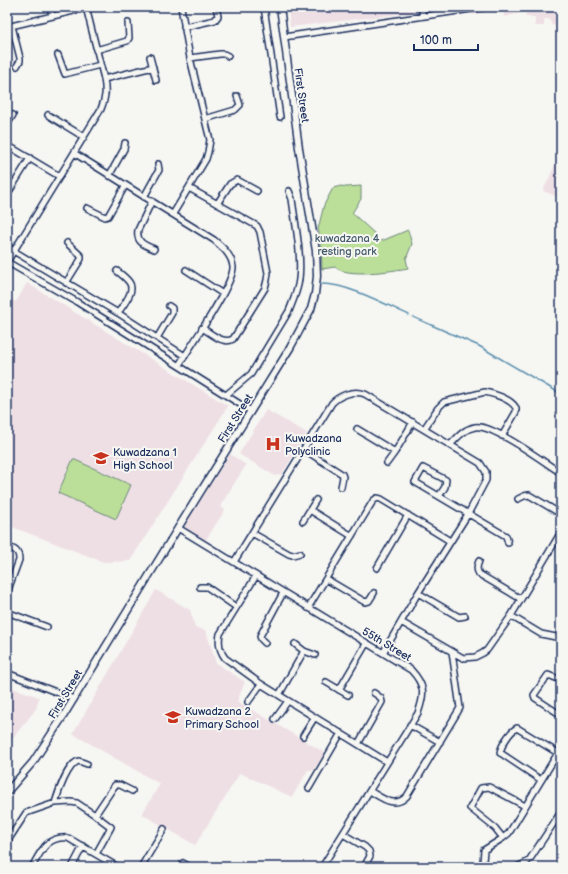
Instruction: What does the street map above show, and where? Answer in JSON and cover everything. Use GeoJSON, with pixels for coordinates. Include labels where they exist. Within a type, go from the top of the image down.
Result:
{"type":"FeatureCollection","features":[{"type":"Feature","properties":{"kind":"street"},"geometry":{"type":"LineString","coordinates":[[50,7],[52,16]]}},
{"type":"Feature","properties":{"kind":"street"},"geometry":{"type":"LineString","coordinates":[[17,66],[20,58],[9,26],[86,7],[104,79],[106,90],[104,101],[84,137],[7,262],[77,302],[251,411]]}},
{"type":"Feature","properties":{"kind":"street"},"geometry":{"type":"LineString","coordinates":[[173,214],[206,159],[210,140],[190,58],[180,7]]}},
{"type":"Feature","properties":{"kind":"street"},"geometry":{"type":"LineString","coordinates":[[184,28],[215,20],[218,16],[216,7]]}},
{"type":"Feature","properties":{"kind":"street"},"geometry":{"type":"LineString","coordinates":[[264,7],[280,117]]}},
{"type":"Feature","properties":{"kind":"street","name":"First Street"},"geometry":{"type":"LineString","coordinates":[[7,792],[33,762],[74,699],[251,411],[307,318],[313,303],[317,276],[316,251],[299,148],[280,7]]}},
{"type":"Feature","properties":{"kind":"street"},"geometry":{"type":"LineString","coordinates":[[421,7],[423,16]]}},
{"type":"Feature","properties":{"kind":"street"},"geometry":{"type":"LineString","coordinates":[[284,37],[485,7]]}},
{"type":"Feature","properties":{"kind":"street"},"geometry":{"type":"LineString","coordinates":[[96,50],[127,41],[129,38],[128,23]]}},
{"type":"Feature","properties":{"kind":"street"},"geometry":{"type":"LineString","coordinates":[[190,58],[220,54],[228,56]]}},
{"type":"Feature","properties":{"kind":"street"},"geometry":{"type":"LineString","coordinates":[[58,55],[65,74],[100,65]]}},
{"type":"Feature","properties":{"kind":"street"},"geometry":{"type":"LineString","coordinates":[[150,57],[156,80]]}},
{"type":"Feature","properties":{"kind":"street"},"geometry":{"type":"LineString","coordinates":[[104,79],[153,67]]}},
{"type":"Feature","properties":{"kind":"street"},"geometry":{"type":"LineString","coordinates":[[205,119],[235,110],[240,105],[237,96]]}},
{"type":"Feature","properties":{"kind":"street"},"geometry":{"type":"LineString","coordinates":[[7,125],[13,115]]}},
{"type":"Feature","properties":{"kind":"street"},"geometry":{"type":"LineString","coordinates":[[48,115],[84,137]]}},
{"type":"Feature","properties":{"kind":"street"},"geometry":{"type":"LineString","coordinates":[[108,176],[126,143]]}},
{"type":"Feature","properties":{"kind":"street"},"geometry":{"type":"LineString","coordinates":[[7,145],[59,176]]}},
{"type":"Feature","properties":{"kind":"street"},"geometry":{"type":"LineString","coordinates":[[74,153],[108,176],[152,201],[214,240],[229,256],[233,268],[232,275],[223,294],[179,365]]}},
{"type":"Feature","properties":{"kind":"street"},"geometry":{"type":"LineString","coordinates":[[7,195],[30,158]]}},
{"type":"Feature","properties":{"kind":"street"},"geometry":{"type":"LineString","coordinates":[[144,197],[159,170],[158,164]]}},
{"type":"Feature","properties":{"kind":"street"},"geometry":{"type":"LineString","coordinates":[[217,204],[230,184],[237,180],[257,192]]}},
{"type":"Feature","properties":{"kind":"street"},"geometry":{"type":"LineString","coordinates":[[87,208],[101,216],[108,216],[125,186]]}},
{"type":"Feature","properties":{"kind":"street"},"geometry":{"type":"LineString","coordinates":[[189,188],[257,226],[260,232],[268,273],[268,280],[265,288],[230,341],[224,341],[202,328]]}},
{"type":"Feature","properties":{"kind":"street"},"geometry":{"type":"LineString","coordinates":[[226,395],[251,374],[289,311],[294,300],[299,279],[300,265],[292,199],[289,191]]}},
{"type":"Feature","properties":{"kind":"street"},"geometry":{"type":"LineString","coordinates":[[152,201],[137,235],[143,244],[154,249]]}},
{"type":"Feature","properties":{"kind":"street"},"geometry":{"type":"LineString","coordinates":[[66,283],[81,259],[81,256],[67,243]]}},
{"type":"Feature","properties":{"kind":"street"},"geometry":{"type":"LineString","coordinates":[[7,246],[118,313],[185,356]]}},
{"type":"Feature","properties":{"kind":"street"},"geometry":{"type":"LineString","coordinates":[[186,270],[223,294]]}},
{"type":"Feature","properties":{"kind":"street"},"geometry":{"type":"LineString","coordinates":[[117,271],[129,282],[131,287],[131,291],[118,313]]}},
{"type":"Feature","properties":{"kind":"street"},"geometry":{"type":"LineString","coordinates":[[157,338],[172,313],[172,308],[169,306]]}},
{"type":"Feature","properties":{"kind":"street"},"geometry":{"type":"LineString","coordinates":[[234,562],[303,449],[336,399],[349,393],[359,392],[413,422],[480,463],[486,472],[486,480],[468,514],[418,593],[383,653]]}},
{"type":"Feature","properties":{"kind":"street"},"geometry":{"type":"LineString","coordinates":[[424,429],[438,408],[444,402],[485,392],[491,393],[511,403],[516,408],[516,412],[502,436]]}},
{"type":"Feature","properties":{"kind":"street"},"geometry":{"type":"LineString","coordinates":[[387,463],[413,422]]}},
{"type":"Feature","properties":{"kind":"street"},"geometry":{"type":"LineString","coordinates":[[450,445],[467,429],[476,427],[484,428],[502,436],[561,472]]}},
{"type":"Feature","properties":{"kind":"street"},"geometry":{"type":"LineString","coordinates":[[357,429],[395,452]]}},
{"type":"Feature","properties":{"kind":"street"},"geometry":{"type":"LineString","coordinates":[[303,449],[342,474],[342,487]]}},
{"type":"Feature","properties":{"kind":"street"},"geometry":{"type":"LineString","coordinates":[[439,496],[445,487],[446,480],[423,468],[415,482],[506,536],[508,543]]}},
{"type":"Feature","properties":{"kind":"street"},"geometry":{"type":"LineString","coordinates":[[518,499],[530,495],[561,514]]}},
{"type":"Feature","properties":{"kind":"street"},"geometry":{"type":"LineString","coordinates":[[308,608],[373,501],[377,498],[450,541]]}},
{"type":"Feature","properties":{"kind":"street"},"geometry":{"type":"LineString","coordinates":[[303,521],[316,500]]}},
{"type":"Feature","properties":{"kind":"street"},"geometry":{"type":"LineString","coordinates":[[310,510],[352,536]]}},
{"type":"Feature","properties":{"kind":"street"},"geometry":{"type":"LineString","coordinates":[[377,568],[408,515]]}},
{"type":"Feature","properties":{"kind":"street","name":"55th Street"},"geometry":{"type":"LineString","coordinates":[[178,528],[366,644],[411,670],[421,683],[423,693],[422,702],[418,713],[322,867]]}},
{"type":"Feature","properties":{"kind":"street"},"geometry":{"type":"LineString","coordinates":[[252,533],[293,556],[300,553]]}},
{"type":"Feature","properties":{"kind":"street"},"geometry":{"type":"LineString","coordinates":[[401,622],[463,658],[469,658],[483,653],[511,616],[561,533]]}},
{"type":"Feature","properties":{"kind":"street"},"geometry":{"type":"LineString","coordinates":[[7,547],[16,550],[19,555],[19,560],[7,593]]}},
{"type":"Feature","properties":{"kind":"street"},"geometry":{"type":"LineString","coordinates":[[479,561],[477,570],[479,574],[521,599]]}},
{"type":"Feature","properties":{"kind":"street"},"geometry":{"type":"LineString","coordinates":[[256,576],[220,634],[220,651],[225,658],[261,684],[387,762]]}},
{"type":"Feature","properties":{"kind":"street"},"geometry":{"type":"LineString","coordinates":[[326,579],[365,602],[369,601],[374,593]]}},
{"type":"Feature","properties":{"kind":"street"},"geometry":{"type":"LineString","coordinates":[[200,586],[207,587],[236,606]]}},
{"type":"Feature","properties":{"kind":"street"},"geometry":{"type":"LineString","coordinates":[[265,643],[260,636],[283,593]]}},
{"type":"Feature","properties":{"kind":"street"},"geometry":{"type":"LineString","coordinates":[[418,593],[459,617],[465,616]]}},
{"type":"Feature","properties":{"kind":"street"},"geometry":{"type":"LineString","coordinates":[[7,612],[47,627]]}},
{"type":"Feature","properties":{"kind":"street"},"geometry":{"type":"LineString","coordinates":[[511,616],[541,634],[561,637]]}},
{"type":"Feature","properties":{"kind":"street"},"geometry":{"type":"LineString","coordinates":[[295,644],[304,651],[315,655]]}},
{"type":"Feature","properties":{"kind":"street"},"geometry":{"type":"LineString","coordinates":[[339,690],[366,644]]}},
{"type":"Feature","properties":{"kind":"street"},"geometry":{"type":"LineString","coordinates":[[279,695],[304,651]]}},
{"type":"Feature","properties":{"kind":"street"},"geometry":{"type":"LineString","coordinates":[[370,791],[390,802],[399,802],[403,800],[407,796],[440,742],[460,708],[452,652]]}},
{"type":"Feature","properties":{"kind":"street"},"geometry":{"type":"LineString","coordinates":[[7,673],[74,699]]}},
{"type":"Feature","properties":{"kind":"street"},"geometry":{"type":"LineString","coordinates":[[561,680],[548,675],[534,695],[535,698],[561,715]]}},
{"type":"Feature","properties":{"kind":"street"},"geometry":{"type":"LineString","coordinates":[[326,682],[348,695]]}},
{"type":"Feature","properties":{"kind":"street"},"geometry":{"type":"LineString","coordinates":[[248,702],[261,684]]}},
{"type":"Feature","properties":{"kind":"street"},"geometry":{"type":"LineString","coordinates":[[358,744],[382,702],[381,698],[374,693]]}},
{"type":"Feature","properties":{"kind":"street"},"geometry":{"type":"LineString","coordinates":[[275,719],[288,701]]}},
{"type":"Feature","properties":{"kind":"street"},"geometry":{"type":"LineString","coordinates":[[303,736],[315,718]]}},
{"type":"Feature","properties":{"kind":"street"},"geometry":{"type":"LineString","coordinates":[[410,725],[440,742]]}},
{"type":"Feature","properties":{"kind":"street"},"geometry":{"type":"LineString","coordinates":[[484,867],[484,850],[509,833],[560,751],[517,728],[513,730],[500,753],[541,780]]}},
{"type":"Feature","properties":{"kind":"street"},"geometry":{"type":"LineString","coordinates":[[309,788],[341,733]]}},
{"type":"Feature","properties":{"kind":"street"},"geometry":{"type":"LineString","coordinates":[[55,803],[60,788],[73,764],[79,761],[87,764]]}},
{"type":"Feature","properties":{"kind":"street"},"geometry":{"type":"LineString","coordinates":[[95,814],[115,785],[120,785],[132,791]]}},
{"type":"Feature","properties":{"kind":"street"},"geometry":{"type":"LineString","coordinates":[[503,838],[495,828],[470,808],[481,788],[489,787],[526,806]]}},
{"type":"Feature","properties":{"kind":"street"},"geometry":{"type":"LineString","coordinates":[[7,842],[26,813],[55,803],[74,802],[95,814],[111,827],[96,854]]}},
{"type":"Feature","properties":{"kind":"street"},"geometry":{"type":"LineString","coordinates":[[517,867],[530,859],[561,812]]}},
{"type":"Feature","properties":{"kind":"street"},"geometry":{"type":"LineString","coordinates":[[141,867],[164,829]]}},
{"type":"Feature","properties":{"kind":"street"},"geometry":{"type":"LineString","coordinates":[[343,834],[369,851],[370,856],[364,867]]}},
{"type":"Feature","properties":{"kind":"street"},"geometry":{"type":"LineString","coordinates":[[32,867],[47,844],[60,838],[68,838],[118,867]]}},
{"type":"Feature","properties":{"kind":"street"},"geometry":{"type":"LineString","coordinates":[[72,867],[84,846]]}},
{"type":"Feature","properties":{"kind":"street"},"geometry":{"type":"LineString","coordinates":[[183,863],[190,867]]}},
{"type":"Feature","properties":{"kind":"shaded area"},"geometry":{"type":"Polygon","coordinates":[[[288,7],[416,7],[417,12],[290,27],[288,7]]]}},
{"type":"Feature","properties":{"kind":"shaded area"},"geometry":{"type":"Polygon","coordinates":[[[488,7],[561,7],[561,27],[552,25],[549,19],[544,19],[544,26],[535,26],[535,17],[526,17],[525,12],[504,17],[504,8],[472,15],[471,10],[488,7]]]}},
{"type":"Feature","properties":{"kind":"shaded area"},"geometry":{"type":"Polygon","coordinates":[[[561,27],[561,82],[556,80],[561,27]]]}},
{"type":"Feature","properties":{"kind":"shaded area"},"geometry":{"type":"Polygon","coordinates":[[[561,153],[561,198],[543,191],[561,153]]]}},
{"type":"Feature","properties":{"kind":"shaded area","name":"Kuwadzana 1 High School"},"geometry":{"type":"Polygon","coordinates":[[[27,283],[228,406],[130,561],[104,562],[7,525],[7,297],[16,302],[27,283]]]}},
{"type":"Feature","properties":{"kind":"shaded area","name":"Kuwadzana Polyclinic"},"geometry":{"type":"Polygon","coordinates":[[[266,410],[307,433],[282,474],[275,476],[239,454],[266,410]]]}},
{"type":"Feature","properties":{"kind":"shaded area"},"geometry":{"type":"Polygon","coordinates":[[[230,454],[246,465],[220,506],[225,510],[205,541],[184,527],[230,454]]]}},
{"type":"Feature","properties":{"kind":"shaded area","name":"Kuwadzana 2 Primary School"},"geometry":{"type":"Polygon","coordinates":[[[156,590],[190,610],[195,627],[206,631],[216,663],[245,682],[237,701],[325,753],[314,770],[308,770],[292,797],[240,773],[195,845],[142,814],[160,784],[73,734],[156,590]]]}},
{"type":"Feature","properties":{"kind":"shaded area"},"geometry":{"type":"Polygon","coordinates":[[[7,686],[39,697],[36,709],[11,740],[7,739],[7,686]]]}},
{"type":"Feature","properties":{"kind":"green space","name":"kuwadzana 4 resting park"},"geometry":{"type":"Polygon","coordinates":[[[341,186],[361,186],[361,199],[352,213],[375,234],[375,242],[408,230],[412,244],[406,259],[408,268],[370,273],[349,272],[335,267],[322,269],[321,241],[318,229],[324,205],[333,188],[341,186]]]}},
{"type":"Feature","properties":{"kind":"green space"},"geometry":{"type":"Polygon","coordinates":[[[73,459],[131,485],[116,519],[58,493],[73,459]]]}},
{"type":"Feature","properties":{"kind":"waterway"},"geometry":{"type":"LineString","coordinates":[[322,284],[343,287],[355,291],[409,315]]}},
{"type":"Feature","properties":{"kind":"waterway"},"geometry":{"type":"LineString","coordinates":[[413,317],[479,346],[561,394]]}},
{"type":"Feature","properties":{"kind":"place","name":"Kuwadzana Polyclinic"},"geometry":{"type":"Point","coordinates":[273,444]}},
{"type":"Feature","properties":{"kind":"place","name":"Kuwadzana 1 High School"},"geometry":{"type":"Point","coordinates":[101,458]}},
{"type":"Feature","properties":{"kind":"place","name":"Kuwadzana 2 Primary School"},"geometry":{"type":"Point","coordinates":[173,717]}}]}
